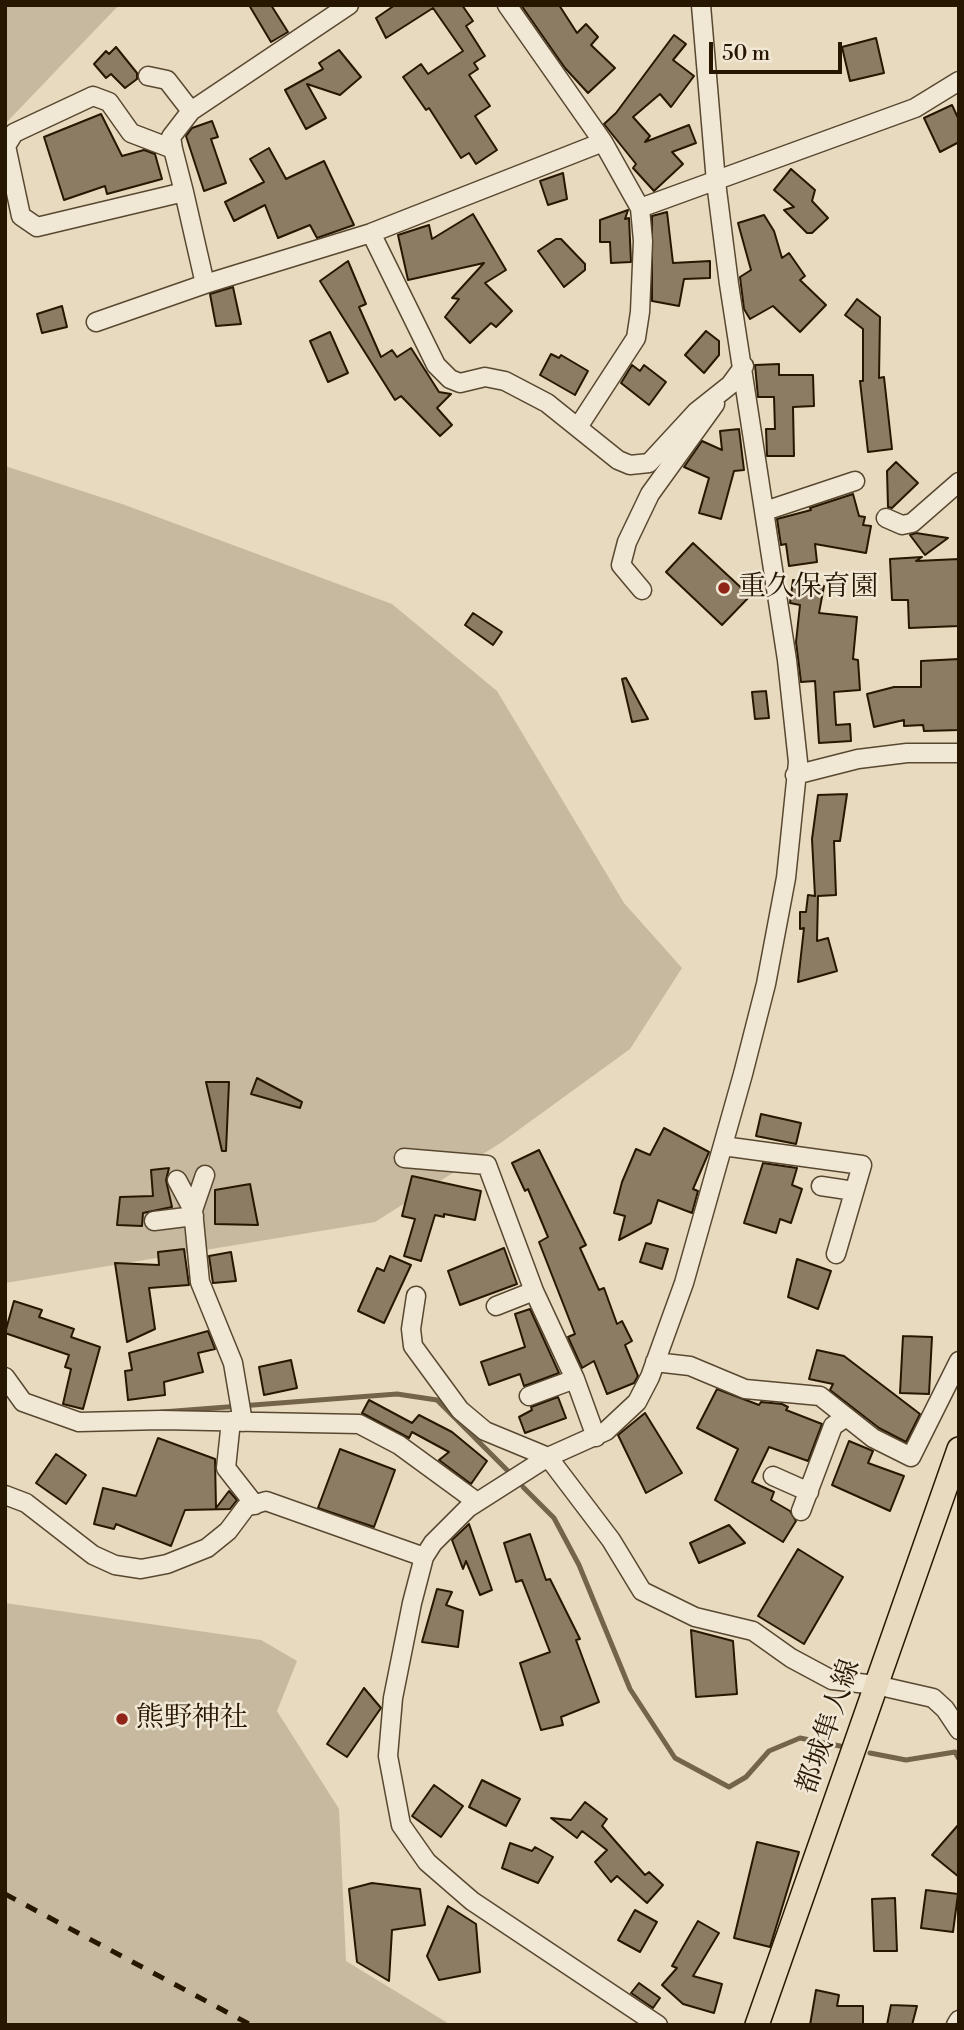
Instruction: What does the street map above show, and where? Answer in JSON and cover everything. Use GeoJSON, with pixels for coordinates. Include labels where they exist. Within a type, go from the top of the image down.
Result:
{"type":"FeatureCollection","features":[{"type":"Feature","properties":{"kind":"main road","name":"都城隼人線"},"geometry":{"type":"LineString","coordinates":[[757,2025],[876,1685],[953,1479],[959,1449]]}},
{"type":"Feature","properties":{"kind":"street"},"geometry":{"type":"LineString","coordinates":[[205,284],[171,137],[191,111],[349,5]]}},
{"type":"Feature","properties":{"kind":"street"},"geometry":{"type":"LineString","coordinates":[[507,5],[603,142],[640,208],[643,241],[636,338],[578,426]]}},
{"type":"Feature","properties":{"kind":"street"},"geometry":{"type":"LineString","coordinates":[[658,2025],[472,1901],[427,1862],[401,1825],[388,1756],[393,1698],[424,1557],[451,1523],[477,1502],[548,1457],[596,1437],[637,1402],[684,1283],[768,971],[796,806],[795,775],[798,762],[787,660],[716,182],[701,5]]}},
{"type":"Feature","properties":{"kind":"street"},"geometry":{"type":"LineString","coordinates":[[148,76],[167,80],[191,111]]}},
{"type":"Feature","properties":{"kind":"street"},"geometry":{"type":"LineString","coordinates":[[640,208],[915,108],[959,81]]}},
{"type":"Feature","properties":{"kind":"street"},"geometry":{"type":"LineString","coordinates":[[173,149],[131,133],[108,102],[93,96],[14,133],[6,146],[21,216],[37,227],[184,192]]}},
{"type":"Feature","properties":{"kind":"street"},"geometry":{"type":"LineString","coordinates":[[96,322],[205,284],[371,233],[603,142]]}},
{"type":"Feature","properties":{"kind":"street"},"geometry":{"type":"LineString","coordinates":[[371,233],[436,365],[450,379],[460,383],[485,377],[505,381],[547,403],[618,460],[630,465],[649,463],[695,412],[730,384]]}},
{"type":"Feature","properties":{"kind":"street"},"geometry":{"type":"LineString","coordinates":[[642,590],[621,565],[627,541],[650,494],[744,366]]}},
{"type":"Feature","properties":{"kind":"street"},"geometry":{"type":"LineString","coordinates":[[765,510],[855,481]]}},
{"type":"Feature","properties":{"kind":"street"},"geometry":{"type":"LineString","coordinates":[[886,518],[902,526],[912,523],[959,482]]}},
{"type":"Feature","properties":{"kind":"street"},"geometry":{"type":"LineString","coordinates":[[795,775],[858,759],[908,753],[959,753]]}},
{"type":"Feature","properties":{"kind":"street"},"geometry":{"type":"LineString","coordinates":[[723,1146],[862,1165],[836,1254]]}},
{"type":"Feature","properties":{"kind":"street"},"geometry":{"type":"LineString","coordinates":[[404,1158],[487,1165],[534,1291],[575,1379],[596,1437]]}},
{"type":"Feature","properties":{"kind":"street"},"geometry":{"type":"LineString","coordinates":[[193,1213],[205,1175]]}},
{"type":"Feature","properties":{"kind":"street"},"geometry":{"type":"LineString","coordinates":[[177,1180],[193,1213],[200,1282],[233,1363],[238,1413],[226,1468],[255,1505]]}},
{"type":"Feature","properties":{"kind":"street"},"geometry":{"type":"LineString","coordinates":[[821,1186],[853,1191]]}},
{"type":"Feature","properties":{"kind":"street"},"geometry":{"type":"LineString","coordinates":[[154,1221],[193,1213]]}},
{"type":"Feature","properties":{"kind":"street"},"geometry":{"type":"LineString","coordinates":[[496,1306],[534,1291]]}},
{"type":"Feature","properties":{"kind":"street"},"geometry":{"type":"LineString","coordinates":[[416,1296],[411,1329],[413,1346],[460,1410],[485,1431],[548,1457],[611,1540],[642,1591],[695,1617],[753,1631],[792,1658],[832,1680],[876,1685],[933,1698],[946,1709],[959,1730]]}},
{"type":"Feature","properties":{"kind":"street"},"geometry":{"type":"LineString","coordinates":[[655,1362],[690,1366],[745,1388],[820,1396],[873,1437],[911,1457],[959,1361]]}},
{"type":"Feature","properties":{"kind":"street"},"geometry":{"type":"LineString","coordinates":[[5,1377],[23,1402],[79,1422],[238,1413],[359,1424],[399,1445],[477,1502]]}},
{"type":"Feature","properties":{"kind":"street"},"geometry":{"type":"LineString","coordinates":[[529,1396],[575,1379]]}},
{"type":"Feature","properties":{"kind":"street"},"geometry":{"type":"LineString","coordinates":[[801,1511],[833,1426],[846,1417]]}},
{"type":"Feature","properties":{"kind":"street"},"geometry":{"type":"LineString","coordinates":[[773,1476],[809,1492]]}},
{"type":"Feature","properties":{"kind":"street"},"geometry":{"type":"LineString","coordinates":[[5,1495],[26,1503],[93,1555],[115,1565],[141,1569],[167,1564],[207,1548],[228,1531],[246,1507],[266,1501],[424,1557]]}},
{"type":"Feature","properties":{"kind":"street"},"geometry":{"type":"LineString","coordinates":[[956,2025],[959,2020]]}},
{"type":"Feature","properties":{"kind":"shaded area"},"geometry":{"type":"Polygon","coordinates":[[[5,5],[119,5],[5,124],[5,5]]]}},
{"type":"Feature","properties":{"kind":"shaded area"},"geometry":{"type":"Polygon","coordinates":[[[5,466],[125,505],[392,604],[497,691],[624,903],[682,968],[630,1049],[502,1142],[375,1222],[5,1283],[5,466]]]}},
{"type":"Feature","properties":{"kind":"shaded area"},"geometry":{"type":"Polygon","coordinates":[[[5,1603],[261,1640],[297,1661],[277,1711],[339,1809],[346,1961],[451,2025],[5,2025],[5,1603]]]}},
{"type":"Feature","properties":{"kind":"building"},"geometry":{"type":"Polygon","coordinates":[[[249,5],[271,5],[288,32],[271,42],[249,5]]]}},
{"type":"Feature","properties":{"kind":"building"},"geometry":{"type":"Polygon","coordinates":[[[395,5],[462,5],[473,21],[466,26],[485,56],[474,63],[478,69],[469,75],[490,106],[475,116],[497,150],[476,164],[469,153],[461,158],[429,108],[426,110],[403,77],[421,64],[428,74],[463,51],[433,8],[386,38],[376,18],[395,5]]]}},
{"type":"Feature","properties":{"kind":"building"},"geometry":{"type":"Polygon","coordinates":[[[521,5],[559,5],[577,33],[586,24],[598,37],[591,45],[615,68],[588,93],[565,68],[521,5]]]}},
{"type":"Feature","properties":{"kind":"building"},"geometry":{"type":"Polygon","coordinates":[[[674,35],[686,44],[673,60],[694,76],[671,107],[660,94],[633,117],[650,136],[645,142],[689,125],[696,143],[672,152],[683,164],[654,191],[633,168],[636,164],[604,124],[616,113],[674,35]]]}},
{"type":"Feature","properties":{"kind":"building"},"geometry":{"type":"Polygon","coordinates":[[[876,38],[884,73],[850,81],[842,47],[876,38]]]}},
{"type":"Feature","properties":{"kind":"building"},"geometry":{"type":"Polygon","coordinates":[[[116,47],[137,73],[137,79],[125,88],[111,74],[106,78],[94,64],[106,51],[109,54],[116,47]]]}},
{"type":"Feature","properties":{"kind":"building"},"geometry":{"type":"Polygon","coordinates":[[[339,50],[361,77],[340,95],[307,84],[326,118],[306,129],[285,90],[323,69],[319,63],[339,50]]]}},
{"type":"Feature","properties":{"kind":"building"},"geometry":{"type":"Polygon","coordinates":[[[952,105],[959,120],[959,142],[940,152],[924,118],[952,105]]]}},
{"type":"Feature","properties":{"kind":"building"},"geometry":{"type":"Polygon","coordinates":[[[101,114],[122,156],[144,150],[155,154],[162,179],[107,194],[105,186],[64,200],[44,137],[101,114]]]}},
{"type":"Feature","properties":{"kind":"building"},"geometry":{"type":"Polygon","coordinates":[[[212,121],[218,137],[211,139],[226,183],[204,191],[186,136],[192,128],[212,121]]]}},
{"type":"Feature","properties":{"kind":"building"},"geometry":{"type":"Polygon","coordinates":[[[269,148],[286,179],[324,161],[354,225],[317,238],[310,225],[278,238],[265,205],[234,221],[225,202],[264,182],[250,159],[269,148]]]}},
{"type":"Feature","properties":{"kind":"building"},"geometry":{"type":"Polygon","coordinates":[[[791,169],[815,190],[812,201],[828,218],[812,233],[807,233],[784,210],[794,207],[774,190],[791,169]]]}},
{"type":"Feature","properties":{"kind":"building"},"geometry":{"type":"Polygon","coordinates":[[[563,173],[567,199],[548,205],[540,181],[563,173]]]}},
{"type":"Feature","properties":{"kind":"building"},"geometry":{"type":"Polygon","coordinates":[[[628,210],[625,219],[629,218],[631,262],[611,263],[610,242],[600,242],[600,220],[628,210]]]}},
{"type":"Feature","properties":{"kind":"building"},"geometry":{"type":"Polygon","coordinates":[[[667,212],[673,263],[710,261],[710,278],[684,279],[679,306],[652,301],[652,216],[667,212]]]}},
{"type":"Feature","properties":{"kind":"building"},"geometry":{"type":"Polygon","coordinates":[[[473,214],[506,270],[485,283],[512,311],[496,327],[491,323],[470,343],[445,317],[459,299],[452,298],[484,263],[408,280],[398,235],[429,225],[432,239],[473,214]]]}},
{"type":"Feature","properties":{"kind":"building"},"geometry":{"type":"Polygon","coordinates":[[[764,215],[774,231],[782,258],[789,253],[805,276],[800,280],[826,305],[800,332],[773,306],[750,319],[744,309],[740,277],[751,270],[738,223],[764,215]]]}},
{"type":"Feature","properties":{"kind":"building"},"geometry":{"type":"Polygon","coordinates":[[[556,239],[561,239],[585,264],[585,270],[564,287],[538,251],[556,239]]]}},
{"type":"Feature","properties":{"kind":"building"},"geometry":{"type":"Polygon","coordinates":[[[348,261],[366,304],[359,307],[381,357],[392,350],[397,357],[411,348],[439,392],[451,394],[437,408],[452,425],[440,436],[401,396],[395,400],[320,281],[348,261]]]}},
{"type":"Feature","properties":{"kind":"building"},"geometry":{"type":"Polygon","coordinates":[[[233,287],[241,324],[216,326],[210,294],[233,287]]]}},
{"type":"Feature","properties":{"kind":"building"},"geometry":{"type":"Polygon","coordinates":[[[857,299],[880,317],[879,378],[884,377],[892,449],[868,452],[860,381],[863,381],[863,329],[845,315],[857,299]]]}},
{"type":"Feature","properties":{"kind":"building"},"geometry":{"type":"Polygon","coordinates":[[[62,306],[67,327],[42,333],[37,314],[62,306]]]}},
{"type":"Feature","properties":{"kind":"building"},"geometry":{"type":"Polygon","coordinates":[[[706,331],[719,341],[719,355],[704,373],[685,355],[706,331]]]}},
{"type":"Feature","properties":{"kind":"building"},"geometry":{"type":"Polygon","coordinates":[[[330,332],[348,373],[328,382],[310,341],[330,332]]]}},
{"type":"Feature","properties":{"kind":"building"},"geometry":{"type":"Polygon","coordinates":[[[551,354],[559,358],[561,355],[588,371],[575,395],[540,375],[551,354]]]}},
{"type":"Feature","properties":{"kind":"building"},"geometry":{"type":"Polygon","coordinates":[[[779,364],[779,375],[813,375],[814,406],[793,407],[794,456],[767,456],[766,429],[775,429],[774,397],[758,397],[755,365],[779,364]]]}},
{"type":"Feature","properties":{"kind":"building"},"geometry":{"type":"Polygon","coordinates":[[[632,365],[640,371],[644,365],[666,382],[649,405],[621,383],[632,365]]]}},
{"type":"Feature","properties":{"kind":"building"},"geometry":{"type":"Polygon","coordinates":[[[739,429],[744,470],[734,471],[721,519],[699,513],[709,478],[684,467],[702,441],[722,450],[720,431],[739,429]]]}},
{"type":"Feature","properties":{"kind":"building"},"geometry":{"type":"Polygon","coordinates":[[[896,462],[918,483],[892,508],[888,507],[887,471],[896,462]]]}},
{"type":"Feature","properties":{"kind":"building"},"geometry":{"type":"Polygon","coordinates":[[[853,494],[859,516],[865,517],[863,525],[871,526],[866,553],[815,544],[817,562],[789,566],[786,544],[781,545],[777,519],[853,494]]]}},
{"type":"Feature","properties":{"kind":"building"},"geometry":{"type":"Polygon","coordinates":[[[916,533],[948,538],[925,555],[910,535],[916,533]]]}},
{"type":"Feature","properties":{"kind":"building"},"geometry":{"type":"Polygon","coordinates":[[[693,543],[750,596],[722,625],[666,572],[693,543]]]}},
{"type":"Feature","properties":{"kind":"building"},"geometry":{"type":"Polygon","coordinates":[[[922,557],[916,561],[959,559],[959,626],[909,628],[908,600],[892,600],[890,559],[922,557]]]}},
{"type":"Feature","properties":{"kind":"building"},"geometry":{"type":"Polygon","coordinates":[[[793,580],[824,586],[819,613],[857,617],[853,659],[858,660],[860,690],[834,692],[836,725],[850,724],[851,741],[819,743],[815,681],[801,682],[796,642],[800,605],[790,603],[793,580]]]}},
{"type":"Feature","properties":{"kind":"building"},"geometry":{"type":"Polygon","coordinates":[[[473,613],[502,632],[493,645],[465,625],[473,613]]]}},
{"type":"Feature","properties":{"kind":"building"},"geometry":{"type":"Polygon","coordinates":[[[959,659],[959,730],[924,731],[923,725],[904,726],[904,720],[874,727],[867,694],[894,687],[921,687],[921,661],[959,659]]]}},
{"type":"Feature","properties":{"kind":"building"},"geometry":{"type":"Polygon","coordinates":[[[626,678],[648,719],[632,722],[622,679],[626,678]]]}},
{"type":"Feature","properties":{"kind":"building"},"geometry":{"type":"Polygon","coordinates":[[[766,691],[769,718],[755,719],[752,692],[766,691]]]}},
{"type":"Feature","properties":{"kind":"building"},"geometry":{"type":"Polygon","coordinates":[[[847,794],[840,841],[834,841],[836,895],[818,896],[817,941],[828,938],[837,971],[798,982],[804,928],[800,929],[800,912],[806,912],[808,895],[815,896],[812,839],[818,795],[847,794]]]}},
{"type":"Feature","properties":{"kind":"building"},"geometry":{"type":"Polygon","coordinates":[[[257,1078],[302,1102],[300,1108],[251,1094],[257,1078]]]}},
{"type":"Feature","properties":{"kind":"building"},"geometry":{"type":"Polygon","coordinates":[[[206,1082],[229,1082],[226,1151],[222,1151],[206,1082]]]}},
{"type":"Feature","properties":{"kind":"building"},"geometry":{"type":"Polygon","coordinates":[[[761,1114],[801,1123],[796,1144],[756,1136],[761,1114]]]}},
{"type":"Feature","properties":{"kind":"building"},"geometry":{"type":"Polygon","coordinates":[[[664,1128],[709,1152],[693,1189],[698,1191],[692,1213],[658,1200],[651,1223],[619,1240],[625,1216],[614,1213],[622,1182],[636,1149],[650,1155],[664,1128]]]}},
{"type":"Feature","properties":{"kind":"building"},"geometry":{"type":"Polygon","coordinates":[[[539,1150],[586,1245],[580,1248],[599,1290],[604,1288],[617,1324],[622,1321],[632,1341],[625,1345],[638,1376],[634,1383],[607,1394],[594,1361],[582,1368],[568,1337],[575,1334],[539,1242],[548,1237],[528,1189],[525,1191],[512,1163],[539,1150]]]}},
{"type":"Feature","properties":{"kind":"building"},"geometry":{"type":"Polygon","coordinates":[[[763,1163],[797,1168],[792,1185],[802,1189],[791,1223],[780,1219],[776,1233],[744,1223],[763,1163]]]}},
{"type":"Feature","properties":{"kind":"building"},"geometry":{"type":"Polygon","coordinates":[[[169,1168],[166,1180],[172,1207],[143,1213],[142,1226],[117,1225],[120,1197],[153,1196],[151,1170],[169,1168]]]}},
{"type":"Feature","properties":{"kind":"building"},"geometry":{"type":"Polygon","coordinates":[[[412,1176],[481,1191],[475,1220],[444,1214],[444,1217],[435,1215],[421,1261],[404,1256],[415,1219],[402,1216],[412,1176]]]}},
{"type":"Feature","properties":{"kind":"building"},"geometry":{"type":"Polygon","coordinates":[[[250,1184],[258,1225],[215,1224],[215,1190],[250,1184]]]}},
{"type":"Feature","properties":{"kind":"building"},"geometry":{"type":"Polygon","coordinates":[[[646,1243],[668,1249],[662,1269],[640,1262],[646,1243]]]}},
{"type":"Feature","properties":{"kind":"building"},"geometry":{"type":"Polygon","coordinates":[[[504,1248],[517,1284],[460,1305],[448,1271],[504,1248]]]}},
{"type":"Feature","properties":{"kind":"building"},"geometry":{"type":"Polygon","coordinates":[[[184,1249],[189,1285],[149,1288],[155,1329],[127,1342],[115,1263],[159,1265],[158,1252],[184,1249]]]}},
{"type":"Feature","properties":{"kind":"building"},"geometry":{"type":"Polygon","coordinates":[[[231,1252],[236,1281],[213,1283],[209,1256],[231,1252]]]}},
{"type":"Feature","properties":{"kind":"building"},"geometry":{"type":"Polygon","coordinates":[[[390,1256],[411,1265],[384,1323],[358,1311],[377,1268],[384,1271],[390,1256]]]}},
{"type":"Feature","properties":{"kind":"building"},"geometry":{"type":"Polygon","coordinates":[[[797,1259],[831,1271],[818,1309],[788,1297],[797,1259]]]}},
{"type":"Feature","properties":{"kind":"building"},"geometry":{"type":"Polygon","coordinates":[[[14,1301],[42,1310],[39,1317],[74,1329],[71,1337],[100,1347],[83,1409],[63,1404],[71,1369],[65,1367],[69,1355],[5,1333],[14,1301]]]}},
{"type":"Feature","properties":{"kind":"building"},"geometry":{"type":"Polygon","coordinates":[[[530,1309],[559,1373],[524,1386],[520,1374],[489,1385],[481,1362],[525,1347],[515,1314],[530,1309]]]}},
{"type":"Feature","properties":{"kind":"building"},"geometry":{"type":"Polygon","coordinates":[[[208,1331],[215,1349],[198,1353],[203,1372],[164,1382],[165,1395],[128,1400],[125,1371],[132,1370],[129,1353],[208,1331]]]}},
{"type":"Feature","properties":{"kind":"building"},"geometry":{"type":"Polygon","coordinates":[[[903,1336],[932,1337],[929,1394],[900,1393],[903,1336]]]}},
{"type":"Feature","properties":{"kind":"building"},"geometry":{"type":"Polygon","coordinates":[[[817,1350],[844,1356],[920,1414],[906,1442],[879,1428],[830,1390],[833,1384],[809,1379],[817,1350]]]}},
{"type":"Feature","properties":{"kind":"building"},"geometry":{"type":"Polygon","coordinates":[[[291,1360],[297,1388],[264,1395],[259,1367],[291,1360]]]}},
{"type":"Feature","properties":{"kind":"building"},"geometry":{"type":"Polygon","coordinates":[[[717,1389],[759,1405],[761,1402],[782,1404],[788,1407],[786,1410],[822,1424],[808,1461],[769,1447],[752,1482],[774,1492],[771,1500],[790,1511],[796,1521],[783,1542],[715,1500],[738,1449],[697,1428],[717,1389]]]}},
{"type":"Feature","properties":{"kind":"building"},"geometry":{"type":"Polygon","coordinates":[[[558,1397],[566,1418],[525,1433],[519,1417],[532,1410],[531,1407],[558,1397]]]}},
{"type":"Feature","properties":{"kind":"building"},"geometry":{"type":"Polygon","coordinates":[[[369,1400],[412,1423],[419,1415],[452,1432],[487,1461],[471,1484],[439,1460],[449,1452],[412,1432],[409,1438],[362,1413],[369,1400]]]}},
{"type":"Feature","properties":{"kind":"building"},"geometry":{"type":"Polygon","coordinates":[[[645,1413],[682,1473],[646,1493],[618,1435],[645,1413]]]}},
{"type":"Feature","properties":{"kind":"building"},"geometry":{"type":"Polygon","coordinates":[[[158,1438],[215,1459],[216,1508],[229,1491],[237,1500],[230,1509],[185,1510],[171,1546],[116,1524],[114,1529],[94,1524],[103,1488],[136,1496],[158,1438]]]}},
{"type":"Feature","properties":{"kind":"building"},"geometry":{"type":"Polygon","coordinates":[[[849,1441],[873,1451],[868,1463],[904,1476],[890,1511],[832,1485],[849,1441]]]}},
{"type":"Feature","properties":{"kind":"building"},"geometry":{"type":"Polygon","coordinates":[[[340,1449],[395,1470],[374,1527],[318,1508],[340,1449]]]}},
{"type":"Feature","properties":{"kind":"building"},"geometry":{"type":"Polygon","coordinates":[[[56,1454],[86,1475],[66,1504],[36,1483],[56,1454]]]}},
{"type":"Feature","properties":{"kind":"building"},"geometry":{"type":"Polygon","coordinates":[[[469,1524],[492,1590],[480,1595],[466,1561],[463,1569],[452,1540],[469,1524]]]}},
{"type":"Feature","properties":{"kind":"building"},"geometry":{"type":"Polygon","coordinates":[[[729,1525],[745,1543],[699,1563],[690,1543],[729,1525]]]}},
{"type":"Feature","properties":{"kind":"building"},"geometry":{"type":"Polygon","coordinates":[[[530,1534],[546,1580],[550,1579],[580,1639],[576,1640],[599,1702],[561,1717],[563,1725],[541,1730],[520,1663],[550,1652],[522,1580],[516,1582],[504,1543],[530,1534]]]}},
{"type":"Feature","properties":{"kind":"building"},"geometry":{"type":"Polygon","coordinates":[[[798,1549],[843,1577],[804,1644],[758,1616],[798,1549]]]}},
{"type":"Feature","properties":{"kind":"building"},"geometry":{"type":"Polygon","coordinates":[[[437,1589],[452,1592],[446,1605],[463,1611],[458,1647],[422,1642],[437,1589]]]}},
{"type":"Feature","properties":{"kind":"building"},"geometry":{"type":"Polygon","coordinates":[[[691,1630],[733,1641],[737,1694],[696,1697],[691,1630]]]}},
{"type":"Feature","properties":{"kind":"building"},"geometry":{"type":"Polygon","coordinates":[[[364,1688],[381,1708],[347,1757],[327,1744],[364,1688]]]}},
{"type":"Feature","properties":{"kind":"building"},"geometry":{"type":"Polygon","coordinates":[[[482,1780],[520,1799],[506,1826],[469,1807],[482,1780]]]}},
{"type":"Feature","properties":{"kind":"building"},"geometry":{"type":"Polygon","coordinates":[[[434,1785],[463,1806],[441,1837],[412,1816],[434,1785]]]}},
{"type":"Feature","properties":{"kind":"building"},"geometry":{"type":"Polygon","coordinates":[[[585,1802],[607,1819],[602,1826],[645,1875],[649,1872],[663,1885],[647,1903],[617,1876],[611,1882],[595,1862],[607,1850],[582,1831],[577,1838],[551,1818],[571,1820],[585,1802]]]}},
{"type":"Feature","properties":{"kind":"building"},"geometry":{"type":"Polygon","coordinates":[[[959,1824],[959,1877],[932,1855],[959,1824]]]}},
{"type":"Feature","properties":{"kind":"building"},"geometry":{"type":"Polygon","coordinates":[[[757,1842],[799,1852],[770,1947],[734,1938],[757,1842]]]}},
{"type":"Feature","properties":{"kind":"building"},"geometry":{"type":"Polygon","coordinates":[[[510,1843],[532,1851],[535,1847],[553,1857],[538,1883],[502,1868],[510,1843]]]}},
{"type":"Feature","properties":{"kind":"building"},"geometry":{"type":"Polygon","coordinates":[[[372,1883],[420,1889],[425,1925],[392,1930],[389,1981],[357,1962],[349,1889],[372,1883]]]}},
{"type":"Feature","properties":{"kind":"building"},"geometry":{"type":"Polygon","coordinates":[[[926,1890],[958,1894],[953,1932],[921,1928],[926,1890]]]}},
{"type":"Feature","properties":{"kind":"building"},"geometry":{"type":"Polygon","coordinates":[[[895,1898],[897,1951],[874,1951],[872,1899],[895,1898]]]}},
{"type":"Feature","properties":{"kind":"building"},"geometry":{"type":"Polygon","coordinates":[[[448,1906],[476,1924],[480,1972],[439,1980],[427,1956],[448,1906]]]}},
{"type":"Feature","properties":{"kind":"building"},"geometry":{"type":"Polygon","coordinates":[[[635,1910],[657,1922],[640,1952],[618,1940],[635,1910]]]}},
{"type":"Feature","properties":{"kind":"building"},"geometry":{"type":"Polygon","coordinates":[[[698,1921],[719,1933],[693,1976],[722,1984],[714,2013],[683,2004],[662,1985],[677,1968],[672,1966],[698,1921]]]}},
{"type":"Feature","properties":{"kind":"building"},"geometry":{"type":"Polygon","coordinates":[[[639,1983],[660,1998],[653,2008],[631,1993],[639,1983]]]}},
{"type":"Feature","properties":{"kind":"building"},"geometry":{"type":"Polygon","coordinates":[[[816,1990],[839,1995],[837,2006],[863,2006],[863,2024],[810,2025],[816,1990]]]}},
{"type":"Feature","properties":{"kind":"building"},"geometry":{"type":"Polygon","coordinates":[[[891,2005],[917,2006],[912,2025],[887,2025],[891,2005]]]}},
{"type":"Feature","properties":{"kind":"waterway"},"geometry":{"type":"LineString","coordinates":[[162,1412],[397,1394],[437,1400],[509,1472]]}},
{"type":"Feature","properties":{"kind":"waterway"},"geometry":{"type":"LineString","coordinates":[[523,1487],[554,1518],[579,1565],[630,1689],[675,1758],[729,1787],[746,1777],[769,1751],[800,1738],[840,1746]]}},
{"type":"Feature","properties":{"kind":"waterway"},"geometry":{"type":"LineString","coordinates":[[870,1753],[906,1760],[955,1752],[959,1759]]}},
{"type":"Feature","properties":{"kind":"railway"},"geometry":{"type":"LineString","coordinates":[[5,1894],[251,2025]]}},
{"type":"Feature","properties":{"kind":"place","name":"重久保育園"},"geometry":{"type":"Point","coordinates":[724,588]}},
{"type":"Feature","properties":{"kind":"place","name":"熊野神社"},"geometry":{"type":"Point","coordinates":[122,1719]}}]}
